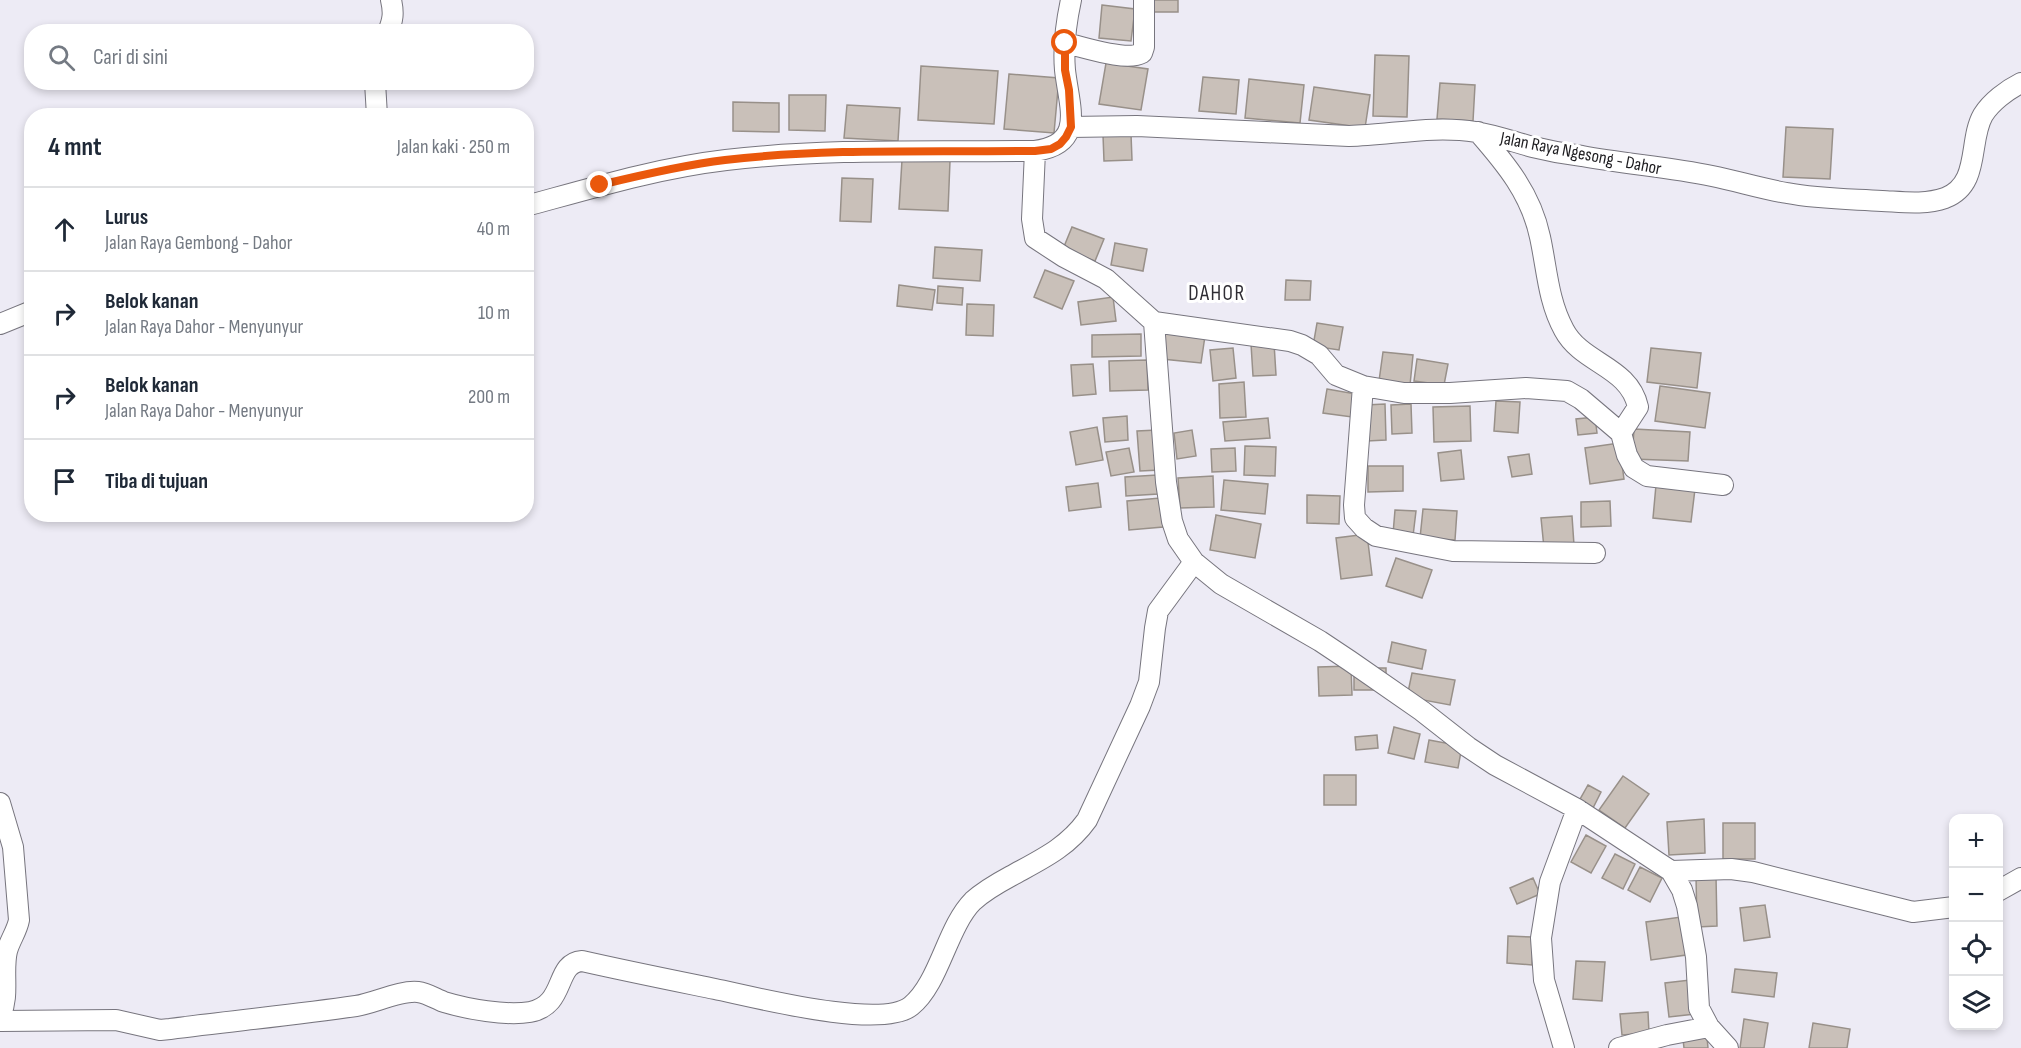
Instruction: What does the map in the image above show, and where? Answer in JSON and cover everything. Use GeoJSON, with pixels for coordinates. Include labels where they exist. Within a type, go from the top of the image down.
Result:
{"type":"FeatureCollection","features":[{"type":"Feature","properties":{"kind":"street"},"geometry":{"type":"LineString","coordinates":[[391,0],[394,11],[392,24]]}},
{"type":"Feature","properties":{"kind":"street"},"geometry":{"type":"LineString","coordinates":[[534,205],[666,169],[725,160],[799,154],[1051,149],[1060,144],[1071,127],[1069,90],[1065,70],[1065,43],[1071,0]]}},
{"type":"Feature","properties":{"kind":"street"},"geometry":{"type":"LineString","coordinates":[[1065,43],[1125,56],[1136,56],[1142,53],[1144,0]]}},
{"type":"Feature","properties":{"kind":"street","name":"Jalan Raya Ngesong - Dahor"},"geometry":{"type":"LineString","coordinates":[[1071,127],[1137,126],[1349,136],[1431,129],[1478,132],[1536,148],[1710,176],[1788,194],[1919,203],[1944,198],[1952,195],[1959,188],[1973,163],[1980,123],[1984,114],[2010,89],[2021,83]]}},
{"type":"Feature","properties":{"kind":"street"},"geometry":{"type":"LineString","coordinates":[[375,90],[377,108]]}},
{"type":"Feature","properties":{"kind":"street"},"geometry":{"type":"LineString","coordinates":[[1478,132],[1507,164],[1533,212],[1556,314],[1565,333],[1578,348],[1615,372],[1636,396],[1638,407],[1621,433]]}},
{"type":"Feature","properties":{"kind":"street"},"geometry":{"type":"LineString","coordinates":[[1035,151],[1032,219],[1035,238],[1106,279],[1154,322],[1290,341],[1319,355],[1336,375],[1363,386],[1404,393],[1450,393],[1526,388],[1567,391],[1581,399],[1621,433],[1627,455],[1634,468],[1647,476],[1723,485]]}},
{"type":"Feature","properties":{"kind":"street"},"geometry":{"type":"LineString","coordinates":[[0,324],[24,314]]}},
{"type":"Feature","properties":{"kind":"street"},"geometry":{"type":"LineString","coordinates":[[1154,322],[1166,482],[1172,521],[1178,539],[1194,561],[1221,584],[1350,661],[1495,765],[1577,809],[1671,871],[1682,890],[1687,906],[1696,957],[1699,1008],[1709,1027],[1728,1048]]}},
{"type":"Feature","properties":{"kind":"street"},"geometry":{"type":"LineString","coordinates":[[1363,386],[1354,505],[1355,518],[1364,528],[1376,536],[1453,551],[1594,553]]}},
{"type":"Feature","properties":{"kind":"street"},"geometry":{"type":"LineString","coordinates":[[0,803],[13,847],[19,920],[7,950],[5,1002],[0,1018],[116,1020],[160,1030],[360,1005],[406,993],[419,992],[462,1006],[494,1011],[526,1012],[548,1005],[568,968],[572,964],[582,962],[747,995],[798,1008],[858,1014],[899,1012],[910,1007],[918,999],[930,980],[964,910],[976,898],[997,884],[1052,853],[1075,837],[1087,820],[1149,682],[1158,611],[1194,561]]}},
{"type":"Feature","properties":{"kind":"street"},"geometry":{"type":"LineString","coordinates":[[1564,1048],[1544,980],[1541,938],[1550,882],[1577,809]]}},
{"type":"Feature","properties":{"kind":"street"},"geometry":{"type":"LineString","coordinates":[[1671,871],[1731,869],[1753,872],[1913,912],[1949,908]]}},
{"type":"Feature","properties":{"kind":"street"},"geometry":{"type":"LineString","coordinates":[[2003,888],[2021,878]]}},
{"type":"Feature","properties":{"kind":"street"},"geometry":{"type":"LineString","coordinates":[[1619,1048],[1709,1027]]}},
{"type":"Feature","properties":{"kind":"building"},"geometry":{"type":"Polygon","coordinates":[[[1149,0],[1178,0],[1178,12],[1149,12],[1149,0]]]}},
{"type":"Feature","properties":{"kind":"building"},"geometry":{"type":"Polygon","coordinates":[[[1102,5],[1135,9],[1131,41],[1099,38],[1102,5]]]}},
{"type":"Feature","properties":{"kind":"building"},"geometry":{"type":"Polygon","coordinates":[[[1375,55],[1409,56],[1407,117],[1373,116],[1375,55]]]}},
{"type":"Feature","properties":{"kind":"building"},"geometry":{"type":"Polygon","coordinates":[[[1106,63],[1148,69],[1141,110],[1099,104],[1106,63]]]}},
{"type":"Feature","properties":{"kind":"building"},"geometry":{"type":"Polygon","coordinates":[[[921,66],[998,71],[994,124],[918,120],[921,66]]]}},
{"type":"Feature","properties":{"kind":"building"},"geometry":{"type":"Polygon","coordinates":[[[1009,74],[1059,78],[1054,133],[1004,129],[1009,74]]]}},
{"type":"Feature","properties":{"kind":"building"},"geometry":{"type":"Polygon","coordinates":[[[1203,77],[1239,80],[1236,114],[1199,111],[1203,77]]]}},
{"type":"Feature","properties":{"kind":"building"},"geometry":{"type":"Polygon","coordinates":[[[1249,79],[1304,85],[1300,123],[1245,118],[1249,79]]]}},
{"type":"Feature","properties":{"kind":"building"},"geometry":{"type":"Polygon","coordinates":[[[1440,83],[1475,85],[1473,121],[1437,119],[1440,83]]]}},
{"type":"Feature","properties":{"kind":"building"},"geometry":{"type":"Polygon","coordinates":[[[1314,87],[1370,95],[1365,128],[1309,120],[1314,87]]]}},
{"type":"Feature","properties":{"kind":"building"},"geometry":{"type":"Polygon","coordinates":[[[789,95],[826,95],[825,131],[789,130],[789,95]]]}},
{"type":"Feature","properties":{"kind":"building"},"geometry":{"type":"Polygon","coordinates":[[[733,102],[779,103],[779,132],[733,131],[733,102]]]}},
{"type":"Feature","properties":{"kind":"building"},"geometry":{"type":"Polygon","coordinates":[[[847,105],[900,108],[898,141],[844,138],[847,105]]]}},
{"type":"Feature","properties":{"kind":"building"},"geometry":{"type":"Polygon","coordinates":[[[1786,127],[1833,129],[1830,179],[1783,177],[1786,127]]]}},
{"type":"Feature","properties":{"kind":"building"},"geometry":{"type":"Polygon","coordinates":[[[1131,134],[1132,160],[1104,161],[1103,135],[1131,134]]]}},
{"type":"Feature","properties":{"kind":"building"},"geometry":{"type":"Polygon","coordinates":[[[902,160],[950,161],[948,211],[899,209],[902,160]]]}},
{"type":"Feature","properties":{"kind":"building"},"geometry":{"type":"Polygon","coordinates":[[[842,178],[873,179],[871,222],[840,221],[842,178]]]}},
{"type":"Feature","properties":{"kind":"building"},"geometry":{"type":"Polygon","coordinates":[[[1072,227],[1104,239],[1095,261],[1063,249],[1072,227]]]}},
{"type":"Feature","properties":{"kind":"building"},"geometry":{"type":"Polygon","coordinates":[[[1115,243],[1147,249],[1143,271],[1111,265],[1115,243]]]}},
{"type":"Feature","properties":{"kind":"building"},"geometry":{"type":"Polygon","coordinates":[[[935,247],[982,250],[980,281],[933,278],[935,247]]]}},
{"type":"Feature","properties":{"kind":"building"},"geometry":{"type":"Polygon","coordinates":[[[1045,270],[1074,281],[1062,309],[1034,297],[1045,270]]]}},
{"type":"Feature","properties":{"kind":"building"},"geometry":{"type":"Polygon","coordinates":[[[1286,280],[1311,281],[1310,300],[1285,300],[1286,280]]]}},
{"type":"Feature","properties":{"kind":"building"},"geometry":{"type":"Polygon","coordinates":[[[899,285],[935,290],[932,310],[897,306],[899,285]]]}},
{"type":"Feature","properties":{"kind":"building"},"geometry":{"type":"Polygon","coordinates":[[[938,286],[963,288],[962,305],[937,303],[938,286]]]}},
{"type":"Feature","properties":{"kind":"building"},"geometry":{"type":"Polygon","coordinates":[[[1113,297],[1116,321],[1081,325],[1078,302],[1113,297]]]}},
{"type":"Feature","properties":{"kind":"building"},"geometry":{"type":"Polygon","coordinates":[[[967,304],[994,305],[993,336],[966,335],[967,304]]]}},
{"type":"Feature","properties":{"kind":"building"},"geometry":{"type":"Polygon","coordinates":[[[1317,323],[1343,327],[1339,350],[1313,346],[1317,323]]]}},
{"type":"Feature","properties":{"kind":"building"},"geometry":{"type":"Polygon","coordinates":[[[1165,331],[1205,336],[1201,363],[1162,359],[1165,331]]]}},
{"type":"Feature","properties":{"kind":"building"},"geometry":{"type":"Polygon","coordinates":[[[1141,334],[1141,356],[1092,357],[1092,335],[1141,334]]]}},
{"type":"Feature","properties":{"kind":"building"},"geometry":{"type":"Polygon","coordinates":[[[1274,343],[1276,375],[1253,376],[1251,344],[1274,343]]]}},
{"type":"Feature","properties":{"kind":"building"},"geometry":{"type":"Polygon","coordinates":[[[1233,348],[1236,378],[1213,381],[1210,350],[1233,348]]]}},
{"type":"Feature","properties":{"kind":"building"},"geometry":{"type":"Polygon","coordinates":[[[1651,348],[1701,353],[1697,388],[1647,382],[1651,348]]]}},
{"type":"Feature","properties":{"kind":"building"},"geometry":{"type":"Polygon","coordinates":[[[1383,352],[1413,355],[1410,385],[1379,381],[1383,352]]]}},
{"type":"Feature","properties":{"kind":"building"},"geometry":{"type":"Polygon","coordinates":[[[1417,359],[1448,364],[1444,385],[1414,381],[1417,359]]]}},
{"type":"Feature","properties":{"kind":"building"},"geometry":{"type":"Polygon","coordinates":[[[1147,360],[1148,390],[1110,391],[1109,361],[1147,360]]]}},
{"type":"Feature","properties":{"kind":"building"},"geometry":{"type":"Polygon","coordinates":[[[1093,364],[1096,394],[1073,396],[1071,365],[1093,364]]]}},
{"type":"Feature","properties":{"kind":"building"},"geometry":{"type":"Polygon","coordinates":[[[1244,382],[1246,417],[1220,418],[1219,384],[1244,382]]]}},
{"type":"Feature","properties":{"kind":"building"},"geometry":{"type":"Polygon","coordinates":[[[1660,386],[1710,393],[1705,428],[1655,421],[1660,386]]]}},
{"type":"Feature","properties":{"kind":"building"},"geometry":{"type":"Polygon","coordinates":[[[1327,389],[1356,394],[1352,417],[1323,413],[1327,389]]]}},
{"type":"Feature","properties":{"kind":"building"},"geometry":{"type":"Polygon","coordinates":[[[1496,401],[1520,402],[1518,433],[1494,431],[1496,401]]]}},
{"type":"Feature","properties":{"kind":"building"},"geometry":{"type":"Polygon","coordinates":[[[1385,404],[1386,440],[1367,441],[1365,405],[1385,404]]]}},
{"type":"Feature","properties":{"kind":"building"},"geometry":{"type":"Polygon","coordinates":[[[1411,404],[1412,433],[1392,434],[1391,405],[1411,404]]]}},
{"type":"Feature","properties":{"kind":"building"},"geometry":{"type":"Polygon","coordinates":[[[1470,406],[1471,441],[1434,442],[1433,407],[1470,406]]]}},
{"type":"Feature","properties":{"kind":"building"},"geometry":{"type":"Polygon","coordinates":[[[1127,416],[1128,440],[1105,442],[1103,418],[1127,416]]]}},
{"type":"Feature","properties":{"kind":"building"},"geometry":{"type":"Polygon","coordinates":[[[1595,417],[1597,433],[1578,435],[1576,419],[1595,417]]]}},
{"type":"Feature","properties":{"kind":"building"},"geometry":{"type":"Polygon","coordinates":[[[1268,418],[1270,438],[1225,441],[1223,422],[1268,418]]]}},
{"type":"Feature","properties":{"kind":"building"},"geometry":{"type":"Polygon","coordinates":[[[1097,427],[1103,460],[1076,465],[1070,432],[1097,427]]]}},
{"type":"Feature","properties":{"kind":"building"},"geometry":{"type":"Polygon","coordinates":[[[1634,429],[1690,432],[1688,461],[1632,459],[1634,429]]]}},
{"type":"Feature","properties":{"kind":"building"},"geometry":{"type":"Polygon","coordinates":[[[1157,430],[1160,470],[1140,471],[1137,431],[1157,430]]]}},
{"type":"Feature","properties":{"kind":"building"},"geometry":{"type":"Polygon","coordinates":[[[1192,430],[1196,456],[1177,459],[1174,433],[1192,430]]]}},
{"type":"Feature","properties":{"kind":"building"},"geometry":{"type":"Polygon","coordinates":[[[1619,443],[1624,479],[1590,484],[1585,448],[1619,443]]]}},
{"type":"Feature","properties":{"kind":"building"},"geometry":{"type":"Polygon","coordinates":[[[1245,446],[1276,447],[1275,476],[1244,475],[1245,446]]]}},
{"type":"Feature","properties":{"kind":"building"},"geometry":{"type":"Polygon","coordinates":[[[1129,448],[1134,472],[1111,476],[1106,452],[1129,448]]]}},
{"type":"Feature","properties":{"kind":"building"},"geometry":{"type":"Polygon","coordinates":[[[1235,448],[1236,471],[1212,472],[1211,449],[1235,448]]]}},
{"type":"Feature","properties":{"kind":"building"},"geometry":{"type":"Polygon","coordinates":[[[1461,450],[1464,479],[1441,481],[1438,453],[1461,450]]]}},
{"type":"Feature","properties":{"kind":"building"},"geometry":{"type":"Polygon","coordinates":[[[1529,454],[1532,474],[1512,477],[1508,457],[1529,454]]]}},
{"type":"Feature","properties":{"kind":"building"},"geometry":{"type":"Polygon","coordinates":[[[1368,466],[1403,466],[1403,491],[1368,492],[1368,466]]]}},
{"type":"Feature","properties":{"kind":"building"},"geometry":{"type":"Polygon","coordinates":[[[1157,475],[1158,494],[1126,496],[1125,477],[1157,475]]]}},
{"type":"Feature","properties":{"kind":"building"},"geometry":{"type":"Polygon","coordinates":[[[1213,476],[1214,507],[1180,508],[1178,478],[1213,476]]]}},
{"type":"Feature","properties":{"kind":"building"},"geometry":{"type":"Polygon","coordinates":[[[1224,480],[1268,484],[1265,514],[1221,510],[1224,480]]]}},
{"type":"Feature","properties":{"kind":"building"},"geometry":{"type":"Polygon","coordinates":[[[1098,483],[1101,507],[1069,511],[1066,487],[1098,483]]]}},
{"type":"Feature","properties":{"kind":"building"},"geometry":{"type":"Polygon","coordinates":[[[1656,485],[1695,489],[1691,522],[1653,518],[1656,485]]]}},
{"type":"Feature","properties":{"kind":"building"},"geometry":{"type":"Polygon","coordinates":[[[1307,495],[1340,496],[1339,524],[1307,523],[1307,495]]]}},
{"type":"Feature","properties":{"kind":"building"},"geometry":{"type":"Polygon","coordinates":[[[1160,498],[1163,527],[1129,530],[1127,501],[1160,498]]]}},
{"type":"Feature","properties":{"kind":"building"},"geometry":{"type":"Polygon","coordinates":[[[1610,501],[1611,526],[1581,527],[1581,502],[1610,501]]]}},
{"type":"Feature","properties":{"kind":"building"},"geometry":{"type":"Polygon","coordinates":[[[1423,509],[1457,511],[1455,540],[1420,538],[1423,509]]]}},
{"type":"Feature","properties":{"kind":"building"},"geometry":{"type":"Polygon","coordinates":[[[1395,510],[1416,511],[1413,536],[1393,534],[1395,510]]]}},
{"type":"Feature","properties":{"kind":"building"},"geometry":{"type":"Polygon","coordinates":[[[1216,515],[1261,524],[1255,558],[1210,550],[1216,515]]]}},
{"type":"Feature","properties":{"kind":"building"},"geometry":{"type":"Polygon","coordinates":[[[1572,516],[1574,545],[1544,548],[1541,518],[1572,516]]]}},
{"type":"Feature","properties":{"kind":"building"},"geometry":{"type":"Polygon","coordinates":[[[1367,534],[1372,575],[1341,579],[1336,538],[1367,534]]]}},
{"type":"Feature","properties":{"kind":"building"},"geometry":{"type":"Polygon","coordinates":[[[1396,558],[1432,570],[1422,598],[1386,586],[1396,558]]]}},
{"type":"Feature","properties":{"kind":"building"},"geometry":{"type":"Polygon","coordinates":[[[1392,642],[1426,650],[1422,669],[1388,662],[1392,642]]]}},
{"type":"Feature","properties":{"kind":"building"},"geometry":{"type":"Polygon","coordinates":[[[1351,666],[1352,695],[1319,696],[1318,667],[1351,666]]]}},
{"type":"Feature","properties":{"kind":"building"},"geometry":{"type":"Polygon","coordinates":[[[1354,668],[1386,668],[1386,690],[1354,690],[1354,668]]]}},
{"type":"Feature","properties":{"kind":"building"},"geometry":{"type":"Polygon","coordinates":[[[1412,673],[1455,680],[1450,705],[1407,697],[1412,673]]]}},
{"type":"Feature","properties":{"kind":"building"},"geometry":{"type":"Polygon","coordinates":[[[1394,727],[1420,734],[1414,759],[1388,753],[1394,727]]]}},
{"type":"Feature","properties":{"kind":"building"},"geometry":{"type":"Polygon","coordinates":[[[1377,735],[1378,748],[1356,750],[1355,737],[1377,735]]]}},
{"type":"Feature","properties":{"kind":"building"},"geometry":{"type":"Polygon","coordinates":[[[1429,740],[1462,746],[1458,768],[1425,762],[1429,740]]]}},
{"type":"Feature","properties":{"kind":"building"},"geometry":{"type":"Polygon","coordinates":[[[1324,775],[1356,775],[1356,805],[1324,805],[1324,775]]]}},
{"type":"Feature","properties":{"kind":"building"},"geometry":{"type":"Polygon","coordinates":[[[1623,776],[1649,794],[1625,828],[1599,810],[1623,776]]]}},
{"type":"Feature","properties":{"kind":"building"},"geometry":{"type":"Polygon","coordinates":[[[1588,785],[1601,792],[1593,808],[1579,801],[1588,785]]]}},
{"type":"Feature","properties":{"kind":"building"},"geometry":{"type":"Polygon","coordinates":[[[1704,819],[1705,853],[1669,855],[1667,822],[1704,819]]]}},
{"type":"Feature","properties":{"kind":"building"},"geometry":{"type":"Polygon","coordinates":[[[1723,823],[1755,823],[1755,859],[1723,859],[1723,823]]]}},
{"type":"Feature","properties":{"kind":"building"},"geometry":{"type":"Polygon","coordinates":[[[1586,835],[1606,846],[1591,873],[1571,862],[1586,835]]]}},
{"type":"Feature","properties":{"kind":"building"},"geometry":{"type":"Polygon","coordinates":[[[1615,854],[1635,864],[1623,889],[1602,878],[1615,854]]]}},
{"type":"Feature","properties":{"kind":"building"},"geometry":{"type":"Polygon","coordinates":[[[1640,867],[1662,878],[1650,902],[1628,890],[1640,867]]]}},
{"type":"Feature","properties":{"kind":"building"},"geometry":{"type":"Polygon","coordinates":[[[1696,876],[1716,876],[1717,926],[1697,927],[1696,876]]]}},
{"type":"Feature","properties":{"kind":"building"},"geometry":{"type":"Polygon","coordinates":[[[1533,878],[1540,894],[1517,904],[1510,888],[1533,878]]]}},
{"type":"Feature","properties":{"kind":"building"},"geometry":{"type":"Polygon","coordinates":[[[1765,905],[1770,937],[1744,941],[1740,908],[1765,905]]]}},
{"type":"Feature","properties":{"kind":"building"},"geometry":{"type":"Polygon","coordinates":[[[1681,917],[1686,955],[1651,960],[1646,922],[1681,917]]]}},
{"type":"Feature","properties":{"kind":"building"},"geometry":{"type":"Polygon","coordinates":[[[1508,936],[1533,937],[1532,965],[1507,963],[1508,936]]]}},
{"type":"Feature","properties":{"kind":"building"},"geometry":{"type":"Polygon","coordinates":[[[1576,961],[1605,962],[1602,1001],[1573,999],[1576,961]]]}},
{"type":"Feature","properties":{"kind":"building"},"geometry":{"type":"Polygon","coordinates":[[[1735,969],[1777,973],[1774,997],[1732,992],[1735,969]]]}},
{"type":"Feature","properties":{"kind":"building"},"geometry":{"type":"Polygon","coordinates":[[[1690,980],[1695,1014],[1669,1017],[1665,983],[1690,980]]]}},
{"type":"Feature","properties":{"kind":"building"},"geometry":{"type":"Polygon","coordinates":[[[1648,1012],[1649,1033],[1622,1035],[1620,1014],[1648,1012]]]}},
{"type":"Feature","properties":{"kind":"building"},"geometry":{"type":"Polygon","coordinates":[[[1744,1019],[1768,1023],[1764,1048],[1740,1048],[1744,1019]]]}},
{"type":"Feature","properties":{"kind":"building"},"geometry":{"type":"Polygon","coordinates":[[[1813,1023],[1850,1029],[1847,1048],[1809,1048],[1813,1023]]]}},
{"type":"Feature","properties":{"kind":"building"},"geometry":{"type":"Polygon","coordinates":[[[1707,1037],[1708,1048],[1684,1048],[1683,1039],[1707,1037]]]}},
{"type":"Feature","properties":{"kind":"district","name":"DAHOR"},"geometry":{"type":"Point","coordinates":[1217,293]}},
{"type":"Feature","properties":{"kind":"route"},"geometry":{"type":"LineString","coordinates":[[600,185],[666,169],[725,160],[799,154],[1051,149],[1060,144],[1071,127],[1069,90],[1065,70],[1065,43]]}}]}
